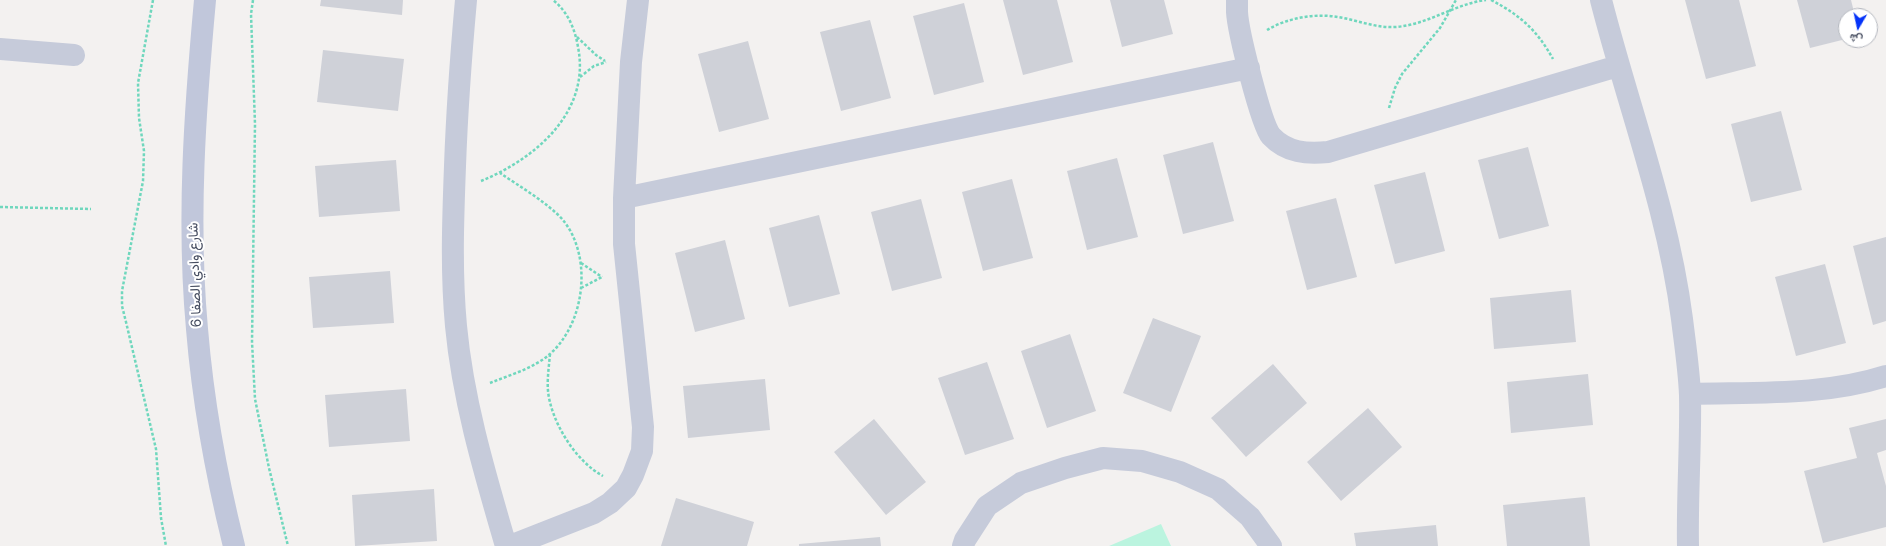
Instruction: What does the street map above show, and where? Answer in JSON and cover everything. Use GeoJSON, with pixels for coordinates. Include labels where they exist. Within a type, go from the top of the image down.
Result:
{"type":"FeatureCollection","features":[{"type":"Feature","properties":{"kind":"main road","name":"شارع وادي الصفا 6"},"geometry":{"type":"LineString","coordinates":[[205,0],[194,154],[192,245],[196,328],[206,410],[221,492],[234,546]]}},
{"type":"Feature","properties":{"kind":"street"},"geometry":{"type":"LineString","coordinates":[[466,0],[459,78],[454,191],[452,259],[456,326],[465,393],[484,472],[506,546]]}},
{"type":"Feature","properties":{"kind":"street"},"geometry":{"type":"LineString","coordinates":[[510,546],[594,513],[610,504],[626,488],[633,475],[642,451],[643,427],[626,274],[624,198],[631,62],[638,0]]}},
{"type":"Feature","properties":{"kind":"street"},"geometry":{"type":"LineString","coordinates":[[1238,0],[1237,12],[1242,43],[1263,119],[1271,136],[1287,148],[1307,154],[1328,152],[1618,66]]}},
{"type":"Feature","properties":{"kind":"street"},"geometry":{"type":"LineString","coordinates":[[1601,0],[1618,66],[1651,176],[1670,247],[1682,319],[1690,394],[1688,546]]}},
{"type":"Feature","properties":{"kind":"street"},"geometry":{"type":"LineString","coordinates":[[0,49],[74,55]]}},
{"type":"Feature","properties":{"kind":"street"},"geometry":{"type":"LineString","coordinates":[[624,198],[1249,68]]}},
{"type":"Feature","properties":{"kind":"street"},"geometry":{"type":"LineString","coordinates":[[1690,394],[1823,389],[1866,382],[1886,376]]}},
{"type":"Feature","properties":{"kind":"street"},"geometry":{"type":"LineString","coordinates":[[963,546],[965,540],[986,506],[1021,483],[1065,468],[1103,458],[1142,461],[1157,465],[1180,472],[1218,489],[1250,517],[1271,546]]}},
{"type":"Feature","properties":{"kind":"path"},"geometry":{"type":"LineString","coordinates":[[152,0],[138,83],[139,118],[144,151],[143,181],[122,291],[122,306],[156,449],[161,518],[166,546]]}},
{"type":"Feature","properties":{"kind":"path"},"geometry":{"type":"LineString","coordinates":[[253,0],[251,14],[255,124],[252,342],[255,399],[269,468],[288,546]]}},
{"type":"Feature","properties":{"kind":"path"},"geometry":{"type":"LineString","coordinates":[[454,191],[500,173],[538,147],[553,133],[566,116],[577,94],[580,78],[580,57],[577,37],[569,18],[553,0]]}},
{"type":"Feature","properties":{"kind":"path"},"geometry":{"type":"LineString","coordinates":[[1387,134],[1389,109],[1398,81],[1417,54],[1440,28],[1456,0]]}},
{"type":"Feature","properties":{"kind":"path"},"geometry":{"type":"LineString","coordinates":[[1242,43],[1275,25],[1293,19],[1324,15],[1369,25],[1395,27],[1416,24],[1436,17],[1451,8],[1486,0]]}},
{"type":"Feature","properties":{"kind":"path"},"geometry":{"type":"LineString","coordinates":[[1491,0],[1524,20],[1538,34],[1565,81]]}},
{"type":"Feature","properties":{"kind":"path"},"geometry":{"type":"LineString","coordinates":[[577,37],[596,55],[607,62]]}},
{"type":"Feature","properties":{"kind":"path"},"geometry":{"type":"LineString","coordinates":[[465,393],[526,368],[550,354],[566,334],[576,309],[581,288],[581,263],[572,234],[562,220],[532,194],[500,173]]}},
{"type":"Feature","properties":{"kind":"path"},"geometry":{"type":"LineString","coordinates":[[0,207],[91,209]]}},
{"type":"Feature","properties":{"kind":"path"},"geometry":{"type":"LineString","coordinates":[[581,263],[603,277]]}},
{"type":"Feature","properties":{"kind":"path"},"geometry":{"type":"LineString","coordinates":[[550,354],[548,391],[557,423],[574,451],[597,473],[626,488]]}},
{"type":"Feature","properties":{"kind":"green space"},"geometry":{"type":"Polygon","coordinates":[[[1161,524],[1171,546],[1109,546],[1161,524]]]}},
{"type":"Feature","properties":{"kind":"building"},"geometry":{"type":"Polygon","coordinates":[[[321,0],[403,0],[402,15],[320,6],[321,0]]]}},
{"type":"Feature","properties":{"kind":"building"},"geometry":{"type":"Polygon","coordinates":[[[1003,0],[1057,0],[1073,62],[1023,75],[1003,0]]]}},
{"type":"Feature","properties":{"kind":"building"},"geometry":{"type":"Polygon","coordinates":[[[1110,0],[1164,0],[1173,34],[1122,47],[1110,0]]]}},
{"type":"Feature","properties":{"kind":"building"},"geometry":{"type":"Polygon","coordinates":[[[1685,0],[1739,0],[1756,66],[1706,79],[1685,0]]]}},
{"type":"Feature","properties":{"kind":"building"},"geometry":{"type":"Polygon","coordinates":[[[1797,0],[1851,0],[1853,8],[1838,8],[1838,41],[1810,48],[1797,0]]]}},
{"type":"Feature","properties":{"kind":"building"},"geometry":{"type":"Polygon","coordinates":[[[964,3],[984,82],[934,95],[913,16],[964,3]]]}},
{"type":"Feature","properties":{"kind":"building"},"geometry":{"type":"Polygon","coordinates":[[[870,20],[891,98],[841,111],[820,32],[870,20]]]}},
{"type":"Feature","properties":{"kind":"building"},"geometry":{"type":"Polygon","coordinates":[[[748,41],[769,119],[719,132],[698,54],[748,41]]]}},
{"type":"Feature","properties":{"kind":"building"},"geometry":{"type":"Polygon","coordinates":[[[323,50],[404,59],[398,111],[317,102],[323,50]]]}},
{"type":"Feature","properties":{"kind":"building"},"geometry":{"type":"Polygon","coordinates":[[[1781,111],[1802,190],[1751,202],[1731,124],[1781,111]]]}},
{"type":"Feature","properties":{"kind":"building"},"geometry":{"type":"Polygon","coordinates":[[[1213,142],[1234,221],[1183,234],[1163,155],[1213,142]]]}},
{"type":"Feature","properties":{"kind":"building"},"geometry":{"type":"Polygon","coordinates":[[[1528,147],[1549,226],[1499,239],[1478,160],[1528,147]]]}},
{"type":"Feature","properties":{"kind":"building"},"geometry":{"type":"Polygon","coordinates":[[[1117,158],[1138,237],[1087,250],[1067,171],[1117,158]]]}},
{"type":"Feature","properties":{"kind":"building"},"geometry":{"type":"Polygon","coordinates":[[[396,160],[400,211],[319,217],[315,166],[396,160]]]}},
{"type":"Feature","properties":{"kind":"building"},"geometry":{"type":"Polygon","coordinates":[[[1425,172],[1445,251],[1395,264],[1374,185],[1425,172]]]}},
{"type":"Feature","properties":{"kind":"building"},"geometry":{"type":"Polygon","coordinates":[[[1012,179],[1033,258],[983,271],[962,192],[1012,179]]]}},
{"type":"Feature","properties":{"kind":"building"},"geometry":{"type":"Polygon","coordinates":[[[1336,198],[1357,277],[1307,290],[1286,211],[1336,198]]]}},
{"type":"Feature","properties":{"kind":"building"},"geometry":{"type":"Polygon","coordinates":[[[921,199],[942,278],[892,291],[871,212],[921,199]]]}},
{"type":"Feature","properties":{"kind":"building"},"geometry":{"type":"Polygon","coordinates":[[[819,215],[840,294],[789,307],[769,228],[819,215]]]}},
{"type":"Feature","properties":{"kind":"building"},"geometry":{"type":"Polygon","coordinates":[[[1886,237],[1886,321],[1873,325],[1853,246],[1886,237]]]}},
{"type":"Feature","properties":{"kind":"building"},"geometry":{"type":"Polygon","coordinates":[[[725,240],[745,319],[695,332],[675,253],[725,240]]]}},
{"type":"Feature","properties":{"kind":"building"},"geometry":{"type":"Polygon","coordinates":[[[1825,264],[1846,343],[1796,356],[1775,277],[1825,264]]]}},
{"type":"Feature","properties":{"kind":"building"},"geometry":{"type":"Polygon","coordinates":[[[390,271],[394,323],[313,328],[309,277],[390,271]]]}},
{"type":"Feature","properties":{"kind":"building"},"geometry":{"type":"Polygon","coordinates":[[[1571,290],[1576,342],[1494,349],[1490,298],[1571,290]]]}},
{"type":"Feature","properties":{"kind":"building"},"geometry":{"type":"Polygon","coordinates":[[[1153,318],[1201,336],[1171,412],[1123,393],[1153,318]]]}},
{"type":"Feature","properties":{"kind":"building"},"geometry":{"type":"Polygon","coordinates":[[[1070,334],[1096,411],[1047,428],[1021,351],[1070,334]]]}},
{"type":"Feature","properties":{"kind":"building"},"geometry":{"type":"Polygon","coordinates":[[[987,362],[1014,439],[965,455],[938,378],[987,362]]]}},
{"type":"Feature","properties":{"kind":"building"},"geometry":{"type":"Polygon","coordinates":[[[1273,364],[1307,403],[1246,457],[1211,418],[1273,364]]]}},
{"type":"Feature","properties":{"kind":"building"},"geometry":{"type":"Polygon","coordinates":[[[1588,374],[1593,425],[1511,433],[1507,382],[1588,374]]]}},
{"type":"Feature","properties":{"kind":"building"},"geometry":{"type":"Polygon","coordinates":[[[765,379],[770,430],[688,438],[683,386],[765,379]]]}},
{"type":"Feature","properties":{"kind":"building"},"geometry":{"type":"Polygon","coordinates":[[[406,389],[410,441],[329,447],[325,395],[406,389]]]}},
{"type":"Feature","properties":{"kind":"building"},"geometry":{"type":"Polygon","coordinates":[[[1368,408],[1402,447],[1341,501],[1307,462],[1368,408]]]}},
{"type":"Feature","properties":{"kind":"building"},"geometry":{"type":"Polygon","coordinates":[[[874,419],[926,482],[886,515],[834,452],[874,419]]]}},
{"type":"Feature","properties":{"kind":"building"},"geometry":{"type":"Polygon","coordinates":[[[1886,419],[1886,450],[1877,453],[1886,486],[1886,527],[1823,543],[1804,471],[1857,458],[1849,428],[1886,419]]]}},
{"type":"Feature","properties":{"kind":"building"},"geometry":{"type":"Polygon","coordinates":[[[434,489],[437,541],[355,546],[352,495],[434,489]]]}},
{"type":"Feature","properties":{"kind":"building"},"geometry":{"type":"Polygon","coordinates":[[[1585,497],[1590,546],[1507,546],[1503,505],[1585,497]]]}},
{"type":"Feature","properties":{"kind":"building"},"geometry":{"type":"Polygon","coordinates":[[[676,498],[754,522],[747,546],[661,546],[676,498]]]}},
{"type":"Feature","properties":{"kind":"building"},"geometry":{"type":"Polygon","coordinates":[[[1436,525],[1438,546],[1356,546],[1354,533],[1436,525]]]}},
{"type":"Feature","properties":{"kind":"building"},"geometry":{"type":"Polygon","coordinates":[[[880,537],[881,546],[799,546],[799,544],[880,537]]]}}]}
